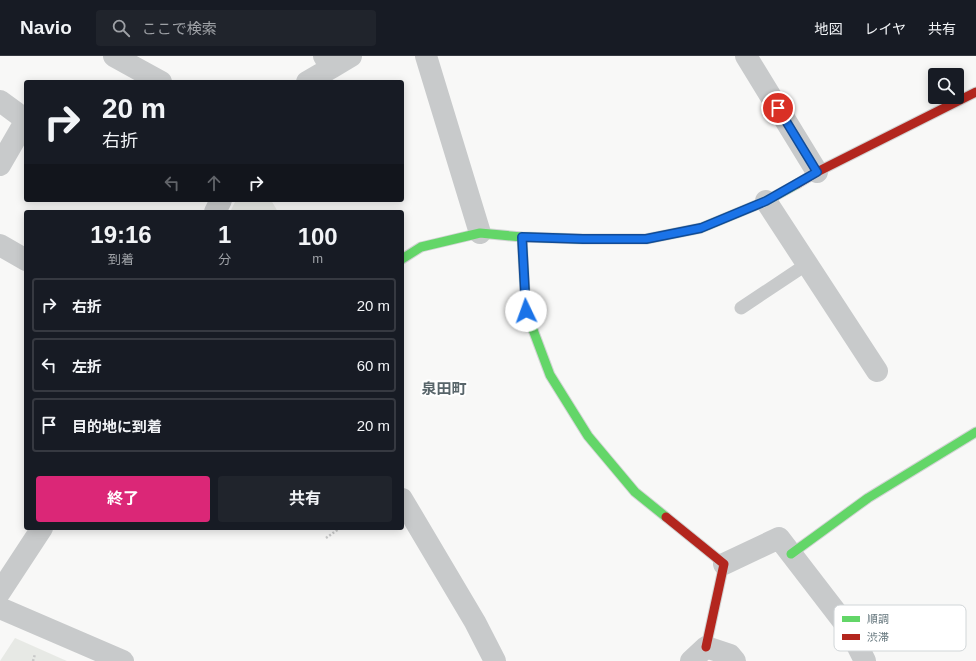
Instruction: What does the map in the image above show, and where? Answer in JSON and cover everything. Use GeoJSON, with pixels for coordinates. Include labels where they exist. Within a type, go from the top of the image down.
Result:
{"type":"FeatureCollection","features":[{"type":"Feature","properties":{"kind":"street"},"geometry":{"type":"LineString","coordinates":[[114,56],[157,80]]}},
{"type":"Feature","properties":{"kind":"street"},"geometry":{"type":"LineString","coordinates":[[310,80],[328,62],[351,56]]}},
{"type":"Feature","properties":{"kind":"street"},"geometry":{"type":"LineString","coordinates":[[426,56],[480,232]]}},
{"type":"Feature","properties":{"kind":"street"},"geometry":{"type":"LineString","coordinates":[[746,56],[817,172]]}},
{"type":"Feature","properties":{"kind":"street"},"geometry":{"type":"LineString","coordinates":[[404,258],[421,247],[480,232],[522,237],[646,239],[701,228],[766,201],[817,172],[976,92]]}},
{"type":"Feature","properties":{"kind":"street"},"geometry":{"type":"LineString","coordinates":[[0,101],[24,119]]}},
{"type":"Feature","properties":{"kind":"street"},"geometry":{"type":"LineString","coordinates":[[0,165],[24,123]]}},
{"type":"Feature","properties":{"kind":"street"},"geometry":{"type":"LineString","coordinates":[[766,201],[877,371]]}},
{"type":"Feature","properties":{"kind":"street"},"geometry":{"type":"LineString","coordinates":[[522,237],[526,311],[550,376],[588,436],[635,492],[724,564]]}},
{"type":"Feature","properties":{"kind":"street"},"geometry":{"type":"LineString","coordinates":[[0,245],[24,259]]}},
{"type":"Feature","properties":{"kind":"street"},"geometry":{"type":"LineString","coordinates":[[791,554],[868,498],[976,432]]}},
{"type":"Feature","properties":{"kind":"street"},"geometry":{"type":"LineString","coordinates":[[404,502],[475,622],[495,661]]}},
{"type":"Feature","properties":{"kind":"street"},"geometry":{"type":"LineString","coordinates":[[0,592],[41,530]]}},
{"type":"Feature","properties":{"kind":"street"},"geometry":{"type":"LineString","coordinates":[[735,661],[730,655],[698,654],[724,564],[779,538],[834,610]]}},
{"type":"Feature","properties":{"kind":"street"},"geometry":{"type":"LineString","coordinates":[[0,608],[122,661]]}},
{"type":"Feature","properties":{"kind":"street"},"geometry":{"type":"LineString","coordinates":[[860,651],[865,661]]}},
{"type":"Feature","properties":{"kind":"lane"},"geometry":{"type":"LineString","coordinates":[[742,308],[807,264]]}},
{"type":"Feature","properties":{"kind":"path"},"geometry":{"type":"LineString","coordinates":[[326,538],[337,530]]}},
{"type":"Feature","properties":{"kind":"shaded area"},"geometry":{"type":"Polygon","coordinates":[[[235,202],[272,202],[277,210],[231,210],[235,202]]]}},
{"type":"Feature","properties":{"kind":"shaded area"},"geometry":{"type":"Polygon","coordinates":[[[15,638],[60,658],[67,661],[0,661],[15,638]]]}},
{"type":"Feature","properties":{"kind":"traffic: fast"},"geometry":{"type":"LineString","coordinates":[[404,258],[421,247],[480,233],[522,237],[646,239],[701,228],[766,201],[797,184]]}},
{"type":"Feature","properties":{"kind":"traffic: fast"},"geometry":{"type":"LineString","coordinates":[[522,237],[526,311],[550,375],[588,436],[635,492],[666,517]]}},
{"type":"Feature","properties":{"kind":"traffic: fast"},"geometry":{"type":"LineString","coordinates":[[791,554],[868,498],[976,432]]}},
{"type":"Feature","properties":{"kind":"traffic: jam"},"geometry":{"type":"LineString","coordinates":[[797,184],[817,172],[976,92]]}},
{"type":"Feature","properties":{"kind":"traffic: jam"},"geometry":{"type":"LineString","coordinates":[[666,517],[724,564],[706,647]]}},
{"type":"Feature","properties":{"kind":"district","name":"泉田町"},"geometry":{"type":"Point","coordinates":[444,389]}},
{"type":"Feature","properties":{"kind":"route"},"geometry":{"type":"LineString","coordinates":[[526,311],[522,237],[646,239],[701,228],[766,201],[817,172],[778,108]]}}]}
